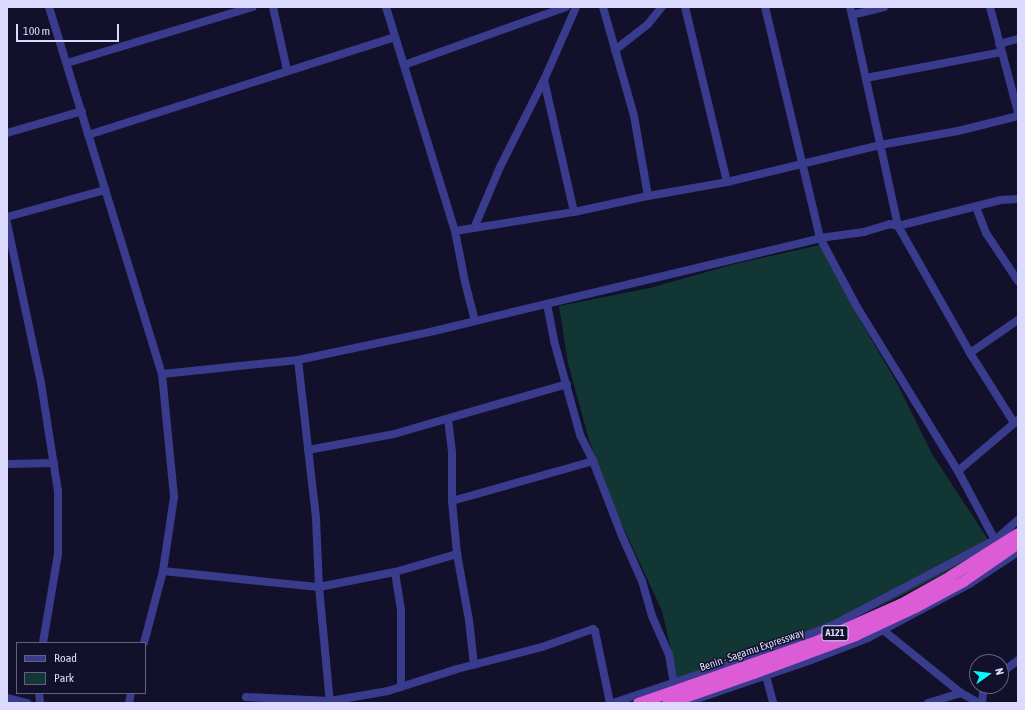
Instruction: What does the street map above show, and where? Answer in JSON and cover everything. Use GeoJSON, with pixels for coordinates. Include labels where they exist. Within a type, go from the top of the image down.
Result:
{"type":"FeatureCollection","features":[{"type":"Feature","properties":{"kind":"highway","name":"Benin - Sagamu Expressway"},"geometry":{"type":"LineString","coordinates":[[638,703],[816,641],[893,608],[950,576],[1018,533]]}},
{"type":"Feature","properties":{"kind":"highway","name":"A121"},"geometry":{"type":"LineString","coordinates":[[667,703],[760,671],[855,635],[915,607],[963,581],[1018,543]]}},
{"type":"Feature","properties":{"kind":"street"},"geometry":{"type":"LineString","coordinates":[[49,7],[162,374],[174,497],[163,571],[144,642]]}},
{"type":"Feature","properties":{"kind":"street"},"geometry":{"type":"LineString","coordinates":[[67,63],[253,7]]}},
{"type":"Feature","properties":{"kind":"street"},"geometry":{"type":"LineString","coordinates":[[273,7],[287,70]]}},
{"type":"Feature","properties":{"kind":"street"},"geometry":{"type":"LineString","coordinates":[[386,7],[455,231],[464,282],[475,322]]}},
{"type":"Feature","properties":{"kind":"street"},"geometry":{"type":"LineString","coordinates":[[404,65],[566,7]]}},
{"type":"Feature","properties":{"kind":"street"},"geometry":{"type":"LineString","coordinates":[[474,228],[500,166],[544,80],[576,7]]}},
{"type":"Feature","properties":{"kind":"street"},"geometry":{"type":"LineString","coordinates":[[603,7],[634,116],[648,196]]}},
{"type":"Feature","properties":{"kind":"street"},"geometry":{"type":"LineString","coordinates":[[615,50],[648,24],[662,7]]}},
{"type":"Feature","properties":{"kind":"street"},"geometry":{"type":"LineString","coordinates":[[685,7],[727,182]]}},
{"type":"Feature","properties":{"kind":"street"},"geometry":{"type":"LineString","coordinates":[[765,7],[820,238],[856,307],[958,471],[994,540]]}},
{"type":"Feature","properties":{"kind":"street"},"geometry":{"type":"LineString","coordinates":[[884,7],[851,11],[898,226],[970,353],[1016,422],[958,471]]}},
{"type":"Feature","properties":{"kind":"street"},"geometry":{"type":"LineString","coordinates":[[990,7],[1018,112]]}},
{"type":"Feature","properties":{"kind":"street"},"geometry":{"type":"LineString","coordinates":[[88,135],[287,70],[395,37]]}},
{"type":"Feature","properties":{"kind":"street"},"geometry":{"type":"LineString","coordinates":[[999,44],[1018,39]]}},
{"type":"Feature","properties":{"kind":"street"},"geometry":{"type":"LineString","coordinates":[[866,78],[1002,52]]}},
{"type":"Feature","properties":{"kind":"street"},"geometry":{"type":"LineString","coordinates":[[544,80],[574,212]]}},
{"type":"Feature","properties":{"kind":"street"},"geometry":{"type":"LineString","coordinates":[[7,133],[82,111]]}},
{"type":"Feature","properties":{"kind":"street"},"geometry":{"type":"LineString","coordinates":[[455,231],[574,212],[648,196],[727,182],[880,145],[958,131],[1018,116]]}},
{"type":"Feature","properties":{"kind":"street"},"geometry":{"type":"LineString","coordinates":[[7,217],[105,190]]}},
{"type":"Feature","properties":{"kind":"street"},"geometry":{"type":"LineString","coordinates":[[162,374],[298,360],[475,322],[820,238],[864,232],[890,224],[898,226],[1001,200],[1018,199]]}},
{"type":"Feature","properties":{"kind":"street"},"geometry":{"type":"LineString","coordinates":[[976,207],[986,233],[1018,281]]}},
{"type":"Feature","properties":{"kind":"street"},"geometry":{"type":"LineString","coordinates":[[7,223],[41,383],[58,491],[58,554],[43,642]]}},
{"type":"Feature","properties":{"kind":"street"},"geometry":{"type":"LineString","coordinates":[[547,304],[554,341],[580,435],[593,461],[622,536],[642,581],[652,616],[669,655],[674,682]]}},
{"type":"Feature","properties":{"kind":"street"},"geometry":{"type":"LineString","coordinates":[[970,353],[1018,320]]}},
{"type":"Feature","properties":{"kind":"street"},"geometry":{"type":"LineString","coordinates":[[298,360],[316,518],[319,587],[330,702]]}},
{"type":"Feature","properties":{"kind":"street"},"geometry":{"type":"LineString","coordinates":[[308,450],[394,434],[567,384]]}},
{"type":"Feature","properties":{"kind":"street"},"geometry":{"type":"LineString","coordinates":[[448,419],[452,454],[452,501],[474,665]]}},
{"type":"Feature","properties":{"kind":"street"},"geometry":{"type":"LineString","coordinates":[[452,501],[593,461]]}},
{"type":"Feature","properties":{"kind":"street"},"geometry":{"type":"LineString","coordinates":[[7,464],[54,463]]}},
{"type":"Feature","properties":{"kind":"street"},"geometry":{"type":"LineString","coordinates":[[246,697],[330,702],[388,691],[457,669],[542,647],[593,629],[595,631],[611,703],[768,651],[835,624],[994,540],[1018,520]]}},
{"type":"Feature","properties":{"kind":"street"},"geometry":{"type":"LineString","coordinates":[[685,703],[811,660],[883,630],[971,583],[1018,552]]}},
{"type":"Feature","properties":{"kind":"street"},"geometry":{"type":"LineString","coordinates":[[163,571],[319,587],[395,572],[458,554]]}},
{"type":"Feature","properties":{"kind":"street"},"geometry":{"type":"LineString","coordinates":[[395,572],[401,610],[401,687]]}},
{"type":"Feature","properties":{"kind":"street"},"geometry":{"type":"LineString","coordinates":[[883,630],[961,693],[981,703]]}},
{"type":"Feature","properties":{"kind":"street"},"geometry":{"type":"LineString","coordinates":[[1009,667],[1018,660]]}},
{"type":"Feature","properties":{"kind":"street"},"geometry":{"type":"LineString","coordinates":[[766,676],[773,703]]}},
{"type":"Feature","properties":{"kind":"street"},"geometry":{"type":"LineString","coordinates":[[928,703],[961,693]]}},
{"type":"Feature","properties":{"kind":"street"},"geometry":{"type":"LineString","coordinates":[[7,698],[27,703]]}},
{"type":"Feature","properties":{"kind":"green space"},"geometry":{"type":"Polygon","coordinates":[[[820,245],[860,320],[898,385],[932,454],[991,544],[953,569],[849,621],[679,685],[662,611],[609,496],[589,440],[568,363],[559,306],[650,288],[731,265],[820,245]]]}}]}
